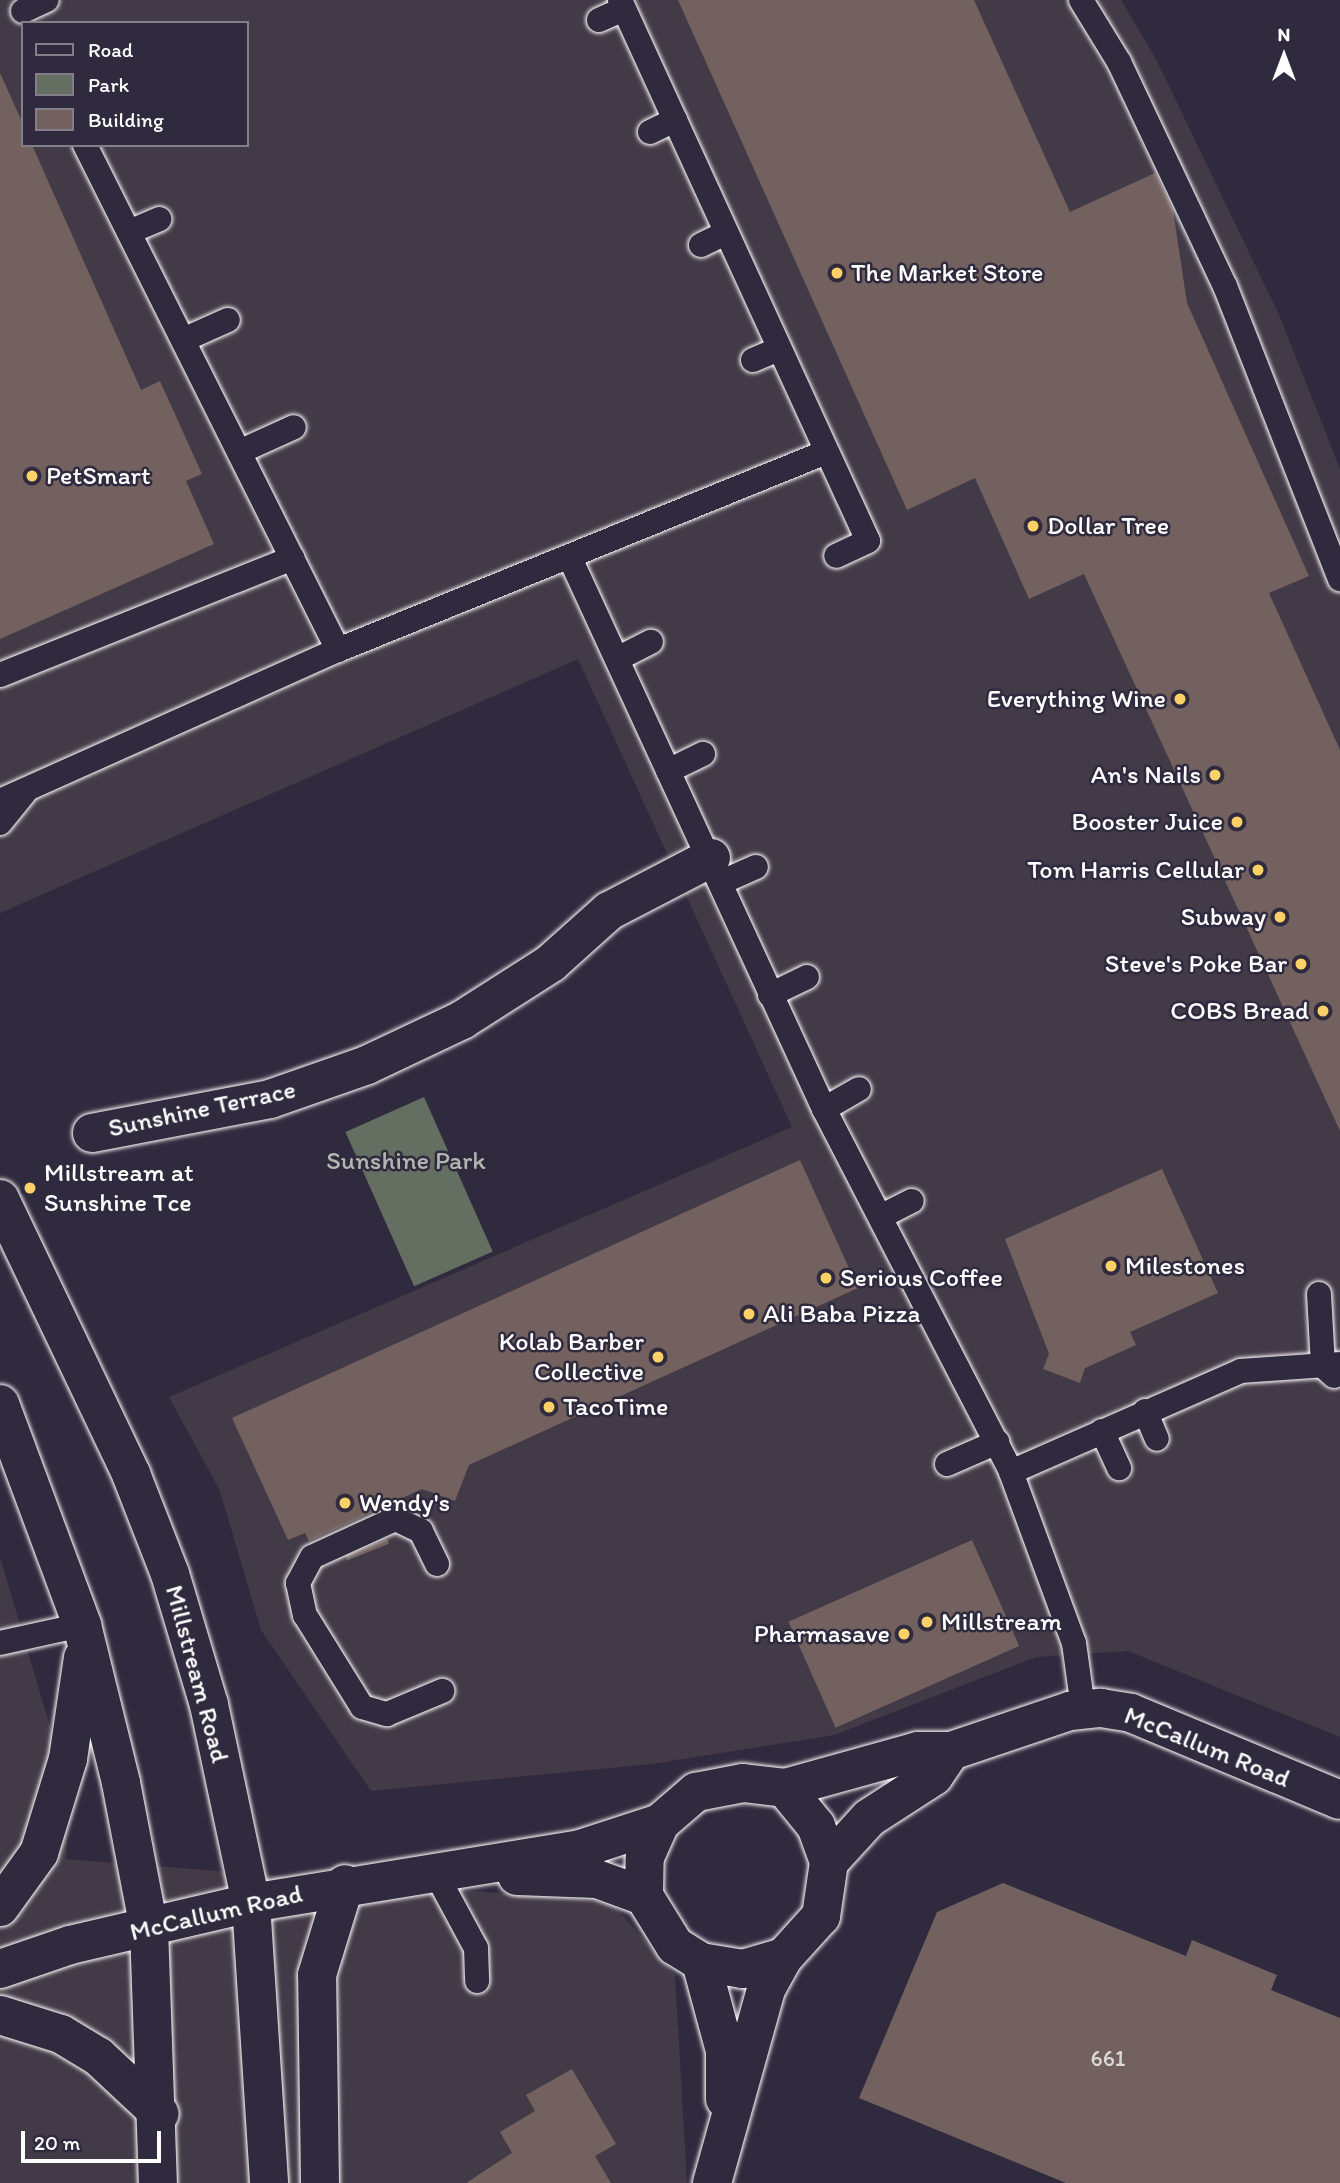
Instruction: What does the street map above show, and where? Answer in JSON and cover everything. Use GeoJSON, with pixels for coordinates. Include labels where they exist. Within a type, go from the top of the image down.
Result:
{"type":"FeatureCollection","features":[{"type":"Feature","properties":{"kind":"street","name":"Sunshine Terrace"},"geometry":{"type":"LineString","coordinates":[[92,1133],[270,1098],[367,1065],[462,1020],[551,963],[609,911],[716,870]]}},
{"type":"Feature","properties":{"kind":"street","name":"Millstream Road"},"geometry":{"type":"LineString","coordinates":[[0,1199],[131,1474],[170,1574],[209,1705],[251,1903],[269,2183]]}},
{"type":"Feature","properties":{"kind":"street"},"geometry":{"type":"LineString","coordinates":[[0,1404],[84,1632],[149,1928],[160,2114],[158,2183]]}},
{"type":"Feature","properties":{"kind":"street"},"geometry":{"type":"LineString","coordinates":[[0,1907],[43,1841],[68,1759],[84,1632]]}},
{"type":"Feature","properties":{"kind":"street","name":"McCallum Road"},"geometry":{"type":"LineString","coordinates":[[785,1788],[918,1751],[951,1751],[1083,1708],[1130,1713],[1340,1800]]}},
{"type":"Feature","properties":{"kind":"street"},"geometry":{"type":"LineString","coordinates":[[830,1862],[869,1818],[934,1776],[951,1751]]}},
{"type":"Feature","properties":{"kind":"street"},"geometry":{"type":"LineString","coordinates":[[716,2172],[766,1989],[784,1957],[821,1916],[830,1862],[816,1826],[785,1788],[743,1783],[696,1792],[660,1823],[645,1857],[644,1896],[675,1946],[701,1962],[743,1969],[784,1957]]}},
{"type":"Feature","properties":{"kind":"street","name":"McCallum Road"},"geometry":{"type":"LineString","coordinates":[[0,1969],[251,1903],[345,1884],[580,1849],[660,1823]]}},
{"type":"Feature","properties":{"kind":"street","name":"McCallum Road"},"geometry":{"type":"LineString","coordinates":[[435,1872],[597,1879],[644,1896]]}},
{"type":"Feature","properties":{"kind":"street"},"geometry":{"type":"LineString","coordinates":[[320,2183],[317,1975],[345,1884]]}},
{"type":"Feature","properties":{"kind":"street"},"geometry":{"type":"LineString","coordinates":[[701,1962],[725,2051],[716,2172]]}},
{"type":"Feature","properties":{"kind":"street"},"geometry":{"type":"LineString","coordinates":[[0,2015],[61,2034],[99,2057],[160,2114]]}},
{"type":"Feature","properties":{"kind":"lane"},"geometry":{"type":"LineString","coordinates":[[23,11],[47,0]]}},
{"type":"Feature","properties":{"kind":"lane"},"geometry":{"type":"LineString","coordinates":[[1081,0],[1119,62],[1225,286],[1340,579]]}},
{"type":"Feature","properties":{"kind":"lane"},"geometry":{"type":"LineString","coordinates":[[599,20],[622,4],[867,541],[836,556]]}},
{"type":"Feature","properties":{"kind":"lane"},"geometry":{"type":"LineString","coordinates":[[650,132],[675,120]]}},
{"type":"Feature","properties":{"kind":"lane"},"geometry":{"type":"LineString","coordinates":[[86,147],[338,650]]}},
{"type":"Feature","properties":{"kind":"lane"},"geometry":{"type":"LineString","coordinates":[[129,232],[159,219]]}},
{"type":"Feature","properties":{"kind":"lane"},"geometry":{"type":"LineString","coordinates":[[701,245],[726,233]]}},
{"type":"Feature","properties":{"kind":"lane"},"geometry":{"type":"LineString","coordinates":[[183,340],[228,320]]}},
{"type":"Feature","properties":{"kind":"lane"},"geometry":{"type":"LineString","coordinates":[[753,360],[779,349]]}},
{"type":"Feature","properties":{"kind":"lane"},"geometry":{"type":"LineString","coordinates":[[239,452],[294,427]]}},
{"type":"Feature","properties":{"kind":"lane"},"geometry":{"type":"LineString","coordinates":[[0,801],[338,650],[826,452]]}},
{"type":"Feature","properties":{"kind":"lane"},"geometry":{"type":"LineString","coordinates":[[0,675],[292,558]]}},
{"type":"Feature","properties":{"kind":"lane"},"geometry":{"type":"LineString","coordinates":[[570,558],[824,1109],[884,1215],[1011,1472],[1074,1643],[1083,1708]]}},
{"type":"Feature","properties":{"kind":"lane"},"geometry":{"type":"LineString","coordinates":[[617,659],[651,642]]}},
{"type":"Feature","properties":{"kind":"lane"},"geometry":{"type":"LineString","coordinates":[[668,771],[703,754]]}},
{"type":"Feature","properties":{"kind":"lane"},"geometry":{"type":"LineString","coordinates":[[0,788],[28,789]]}},
{"type":"Feature","properties":{"kind":"lane"},"geometry":{"type":"LineString","coordinates":[[0,823],[28,789]]}},
{"type":"Feature","properties":{"kind":"lane"},"geometry":{"type":"LineString","coordinates":[[716,870],[756,867]]}},
{"type":"Feature","properties":{"kind":"lane"},"geometry":{"type":"LineString","coordinates":[[770,995],[807,977]]}},
{"type":"Feature","properties":{"kind":"lane"},"geometry":{"type":"LineString","coordinates":[[824,1109],[859,1089]]}},
{"type":"Feature","properties":{"kind":"lane"},"geometry":{"type":"LineString","coordinates":[[884,1215],[912,1202]]}},
{"type":"Feature","properties":{"kind":"lane"},"geometry":{"type":"LineString","coordinates":[[1011,1472],[1241,1371],[1334,1370],[1319,1294]]}},
{"type":"Feature","properties":{"kind":"lane"},"geometry":{"type":"LineString","coordinates":[[1145,1411],[1157,1439]]}},
{"type":"Feature","properties":{"kind":"lane"},"geometry":{"type":"LineString","coordinates":[[1102,1430],[1119,1468]]}},
{"type":"Feature","properties":{"kind":"lane"},"geometry":{"type":"LineString","coordinates":[[947,1464],[997,1442]]}},
{"type":"Feature","properties":{"kind":"lane"},"geometry":{"type":"LineString","coordinates":[[437,1564],[421,1531],[395,1519],[312,1557],[298,1583],[305,1615],[362,1707],[387,1714],[442,1690]]}},
{"type":"Feature","properties":{"kind":"lane"},"geometry":{"type":"LineString","coordinates":[[0,1643],[84,1632]]}},
{"type":"Feature","properties":{"kind":"lane"},"geometry":{"type":"LineString","coordinates":[[435,1872],[476,1948],[477,1981]]}},
{"type":"Feature","properties":{"kind":"shaded area"},"geometry":{"type":"Polygon","coordinates":[[[0,0],[1121,0],[1156,59],[1280,317],[1340,469],[1340,1737],[1128,1651],[1036,1657],[834,1735],[652,1764],[371,1791],[261,1630],[220,1491],[169,1397],[792,1127],[578,659],[0,913],[0,0]]]}},
{"type":"Feature","properties":{"kind":"shaded area"},"geometry":{"type":"Polygon","coordinates":[[[0,1557],[69,1791],[66,1859],[611,1902],[675,1975],[687,2183],[0,2183],[0,1557]]]}},
{"type":"Feature","properties":{"kind":"green space","name":"Sunshine Park"},"geometry":{"type":"Polygon","coordinates":[[[424,1097],[493,1251],[414,1286],[345,1132],[424,1097]]]}},
{"type":"Feature","properties":{"kind":"building"},"geometry":{"type":"Polygon","coordinates":[[[678,0],[974,0],[1070,212],[1155,173],[1173,210],[1187,303],[1309,576],[1269,593],[1340,750],[1340,1131],[1084,574],[1029,599],[975,478],[907,510],[678,0]]]}},
{"type":"Feature","properties":{"kind":"building"},"geometry":{"type":"Polygon","coordinates":[[[0,73],[21,120],[21,147],[33,147],[141,390],[160,381],[202,474],[186,481],[214,544],[0,639],[0,73]]]}},
{"type":"Feature","properties":{"kind":"building"},"geometry":{"type":"Polygon","coordinates":[[[800,1160],[858,1288],[469,1465],[455,1501],[422,1489],[309,1541],[305,1533],[288,1540],[232,1418],[800,1160]]]}},
{"type":"Feature","properties":{"kind":"building","name":"Milestones"},"geometry":{"type":"Polygon","coordinates":[[[1162,1169],[1218,1293],[1130,1332],[1136,1345],[1085,1368],[1080,1383],[1043,1369],[1049,1354],[1005,1239],[1162,1169]]]}},
{"type":"Feature","properties":{"kind":"building"},"geometry":{"type":"Polygon","coordinates":[[[387,1539],[389,1544],[347,1560],[345,1556],[387,1539]]]}},
{"type":"Feature","properties":{"kind":"building","name":"Pharmasave"},"geometry":{"type":"Polygon","coordinates":[[[972,1540],[1019,1646],[836,1728],[788,1622],[972,1540]]]}},
{"type":"Feature","properties":{"kind":"building"},"geometry":{"type":"Polygon","coordinates":[[[1003,1883],[1186,1956],[1192,1940],[1277,1975],[1271,1990],[1340,2018],[1340,2183],[1066,2183],[859,2098],[937,1912],[1003,1883]]]}},
{"type":"Feature","properties":{"kind":"building"},"geometry":{"type":"Polygon","coordinates":[[[572,2069],[616,2144],[595,2156],[611,2183],[466,2183],[512,2153],[500,2132],[535,2111],[526,2095],[572,2069]]]}},
{"type":"Feature","properties":{"kind":"place","name":"The Market Store"},"geometry":{"type":"Point","coordinates":[837,273]}},
{"type":"Feature","properties":{"kind":"place","name":"PetSmart"},"geometry":{"type":"Point","coordinates":[32,476]}},
{"type":"Feature","properties":{"kind":"place","name":"Dollar Tree"},"geometry":{"type":"Point","coordinates":[1033,526]}},
{"type":"Feature","properties":{"kind":"place","name":"Everything Wine"},"geometry":{"type":"Point","coordinates":[1180,699]}},
{"type":"Feature","properties":{"kind":"place","name":"An's Nails"},"geometry":{"type":"Point","coordinates":[1215,775]}},
{"type":"Feature","properties":{"kind":"place","name":"Booster Juice"},"geometry":{"type":"Point","coordinates":[1237,822]}},
{"type":"Feature","properties":{"kind":"place","name":"Tom Harris Cellular"},"geometry":{"type":"Point","coordinates":[1258,870]}},
{"type":"Feature","properties":{"kind":"place","name":"Subway"},"geometry":{"type":"Point","coordinates":[1280,917]}},
{"type":"Feature","properties":{"kind":"place","name":"Steve's Poke Bar"},"geometry":{"type":"Point","coordinates":[1301,964]}},
{"type":"Feature","properties":{"kind":"place","name":"COBS Bread"},"geometry":{"type":"Point","coordinates":[1323,1011]}},
{"type":"Feature","properties":{"kind":"place","name":"Millstream at Sunshine Tce"},"geometry":{"type":"Point","coordinates":[30,1188]}},
{"type":"Feature","properties":{"kind":"place","name":"Milestones"},"geometry":{"type":"Point","coordinates":[1111,1266]}},
{"type":"Feature","properties":{"kind":"place","name":"Serious Coffee"},"geometry":{"type":"Point","coordinates":[826,1278]}},
{"type":"Feature","properties":{"kind":"place","name":"Ali Baba Pizza"},"geometry":{"type":"Point","coordinates":[749,1314]}},
{"type":"Feature","properties":{"kind":"place","name":"Kolab Barber Collective"},"geometry":{"type":"Point","coordinates":[658,1357]}},
{"type":"Feature","properties":{"kind":"place","name":"TacoTime"},"geometry":{"type":"Point","coordinates":[549,1407]}},
{"type":"Feature","properties":{"kind":"place","name":"Wendy's"},"geometry":{"type":"Point","coordinates":[345,1503]}},
{"type":"Feature","properties":{"kind":"place","name":"Millstream"},"geometry":{"type":"Point","coordinates":[927,1622]}},
{"type":"Feature","properties":{"kind":"place","name":"Pharmasave"},"geometry":{"type":"Point","coordinates":[904,1634]}}]}
